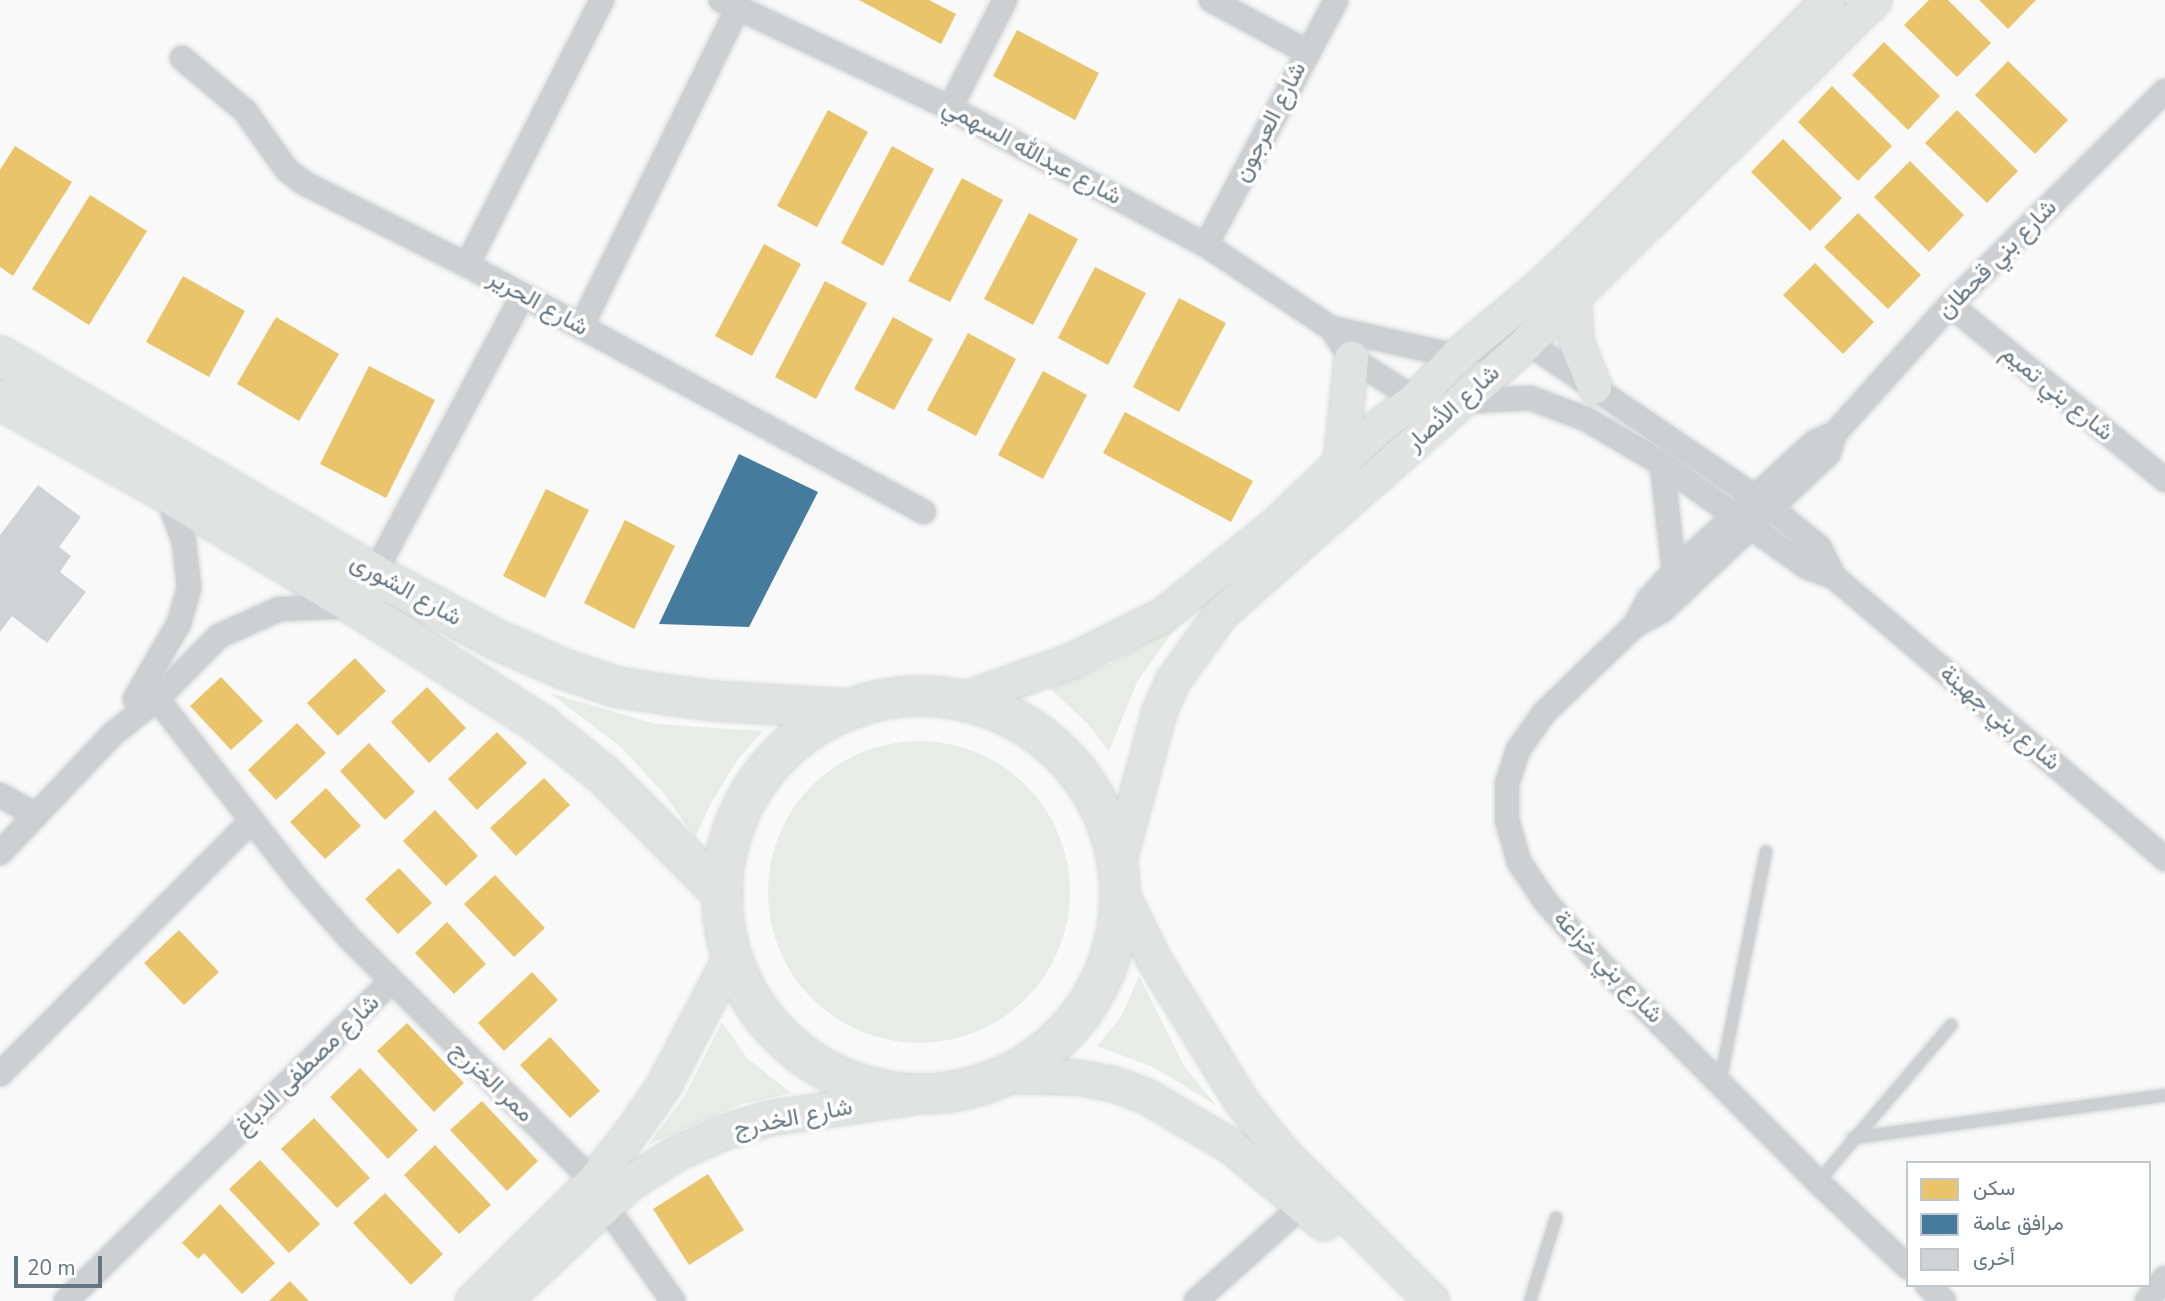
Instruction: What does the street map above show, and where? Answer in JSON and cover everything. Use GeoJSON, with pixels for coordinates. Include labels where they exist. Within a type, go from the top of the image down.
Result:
{"type":"FeatureCollection","features":[{"type":"Feature","properties":{"kind":"main road","name":"شارع الشورى"},"geometry":{"type":"LineString","coordinates":[[0,356],[365,590],[604,775],[723,895]]}},
{"type":"Feature","properties":{"kind":"main road","name":"شارع الشورى"},"geometry":{"type":"LineString","coordinates":[[0,400],[166,492],[365,590],[495,639],[561,668],[616,687],[714,701],[852,709]]}},
{"type":"Feature","properties":{"kind":"main road"},"geometry":{"type":"LineString","coordinates":[[906,697],[961,701],[993,709],[1022,724],[1069,762],[1102,813],[1119,878],[1114,945],[1091,999],[1070,1028],[1049,1048],[1006,1076],[964,1090],[932,1094],[877,1089],[836,1075],[808,1058],[783,1037],[755,1003],[732,954],[723,895],[732,836],[758,781],[800,738],[852,709],[906,697]]}},
{"type":"Feature","properties":{"kind":"street"},"geometry":{"type":"LineString","coordinates":[[467,265],[601,0]]}},
{"type":"Feature","properties":{"kind":"street"},"geometry":{"type":"LineString","coordinates":[[950,108],[1005,0]]}},
{"type":"Feature","properties":{"kind":"street"},"geometry":{"type":"LineString","coordinates":[[1211,0],[1307,51]]}},
{"type":"Feature","properties":{"kind":"street","name":"شارع العرجون"},"geometry":{"type":"LineString","coordinates":[[1206,245],[1336,0]]}},
{"type":"Feature","properties":{"kind":"street","name":"شارع الأنصار"},"geometry":{"type":"LineString","coordinates":[[1119,878],[1159,711],[1191,650],[1220,614],[1527,342],[1573,295],[1828,0]]}},
{"type":"Feature","properties":{"kind":"street","name":"شارع الأنصار"},"geometry":{"type":"LineString","coordinates":[[961,701],[1072,660],[1164,614],[1275,525],[1380,425],[1415,399],[1456,356],[1686,164],[1874,0]]}},
{"type":"Feature","properties":{"kind":"street"},"geometry":{"type":"LineString","coordinates":[[581,327],[729,4]]}},
{"type":"Feature","properties":{"kind":"street","name":"شارع عبدالله السهمي"},"geometry":{"type":"LineString","coordinates":[[729,4],[950,108],[1206,245],[1331,328],[1456,356]]}},
{"type":"Feature","properties":{"kind":"street","name":"شارع الحرير"},"geometry":{"type":"LineString","coordinates":[[182,58],[245,111],[287,170],[304,183],[467,265],[924,512]]}},
{"type":"Feature","properties":{"kind":"street","name":"شارع بني قحطان"},"geometry":{"type":"LineString","coordinates":[[1763,502],[1829,453],[1835,433],[1950,305],[2165,91]]}},
{"type":"Feature","properties":{"kind":"street"},"geometry":{"type":"LineString","coordinates":[[0,853],[150,692],[219,636],[246,621],[279,609],[365,590],[523,295]]}},
{"type":"Feature","properties":{"kind":"street"},"geometry":{"type":"LineString","coordinates":[[1573,295],[1576,342],[1594,386]]}},
{"type":"Feature","properties":{"kind":"street","name":"شارع بني تميم"},"geometry":{"type":"LineString","coordinates":[[1950,305],[2165,480]]}},
{"type":"Feature","properties":{"kind":"street","name":"شارع عبدالله السهمي"},"geometry":{"type":"LineString","coordinates":[[1331,328],[1352,358],[1415,399],[1436,403],[1460,402]]}},
{"type":"Feature","properties":{"kind":"street"},"geometry":{"type":"LineString","coordinates":[[1456,356],[1492,344],[1527,342]]}},
{"type":"Feature","properties":{"kind":"street","name":"شارع بني جهينة"},"geometry":{"type":"LineString","coordinates":[[1527,342],[1763,502],[1819,547],[1835,578]]}},
{"type":"Feature","properties":{"kind":"street"},"geometry":{"type":"LineString","coordinates":[[1340,463],[1352,358]]}},
{"type":"Feature","properties":{"kind":"street","name":"شارع بني جهينة"},"geometry":{"type":"LineString","coordinates":[[1460,402],[1530,398],[1557,405],[1662,464],[1807,567],[1835,578],[2165,859]]}},
{"type":"Feature","properties":{"kind":"street"},"geometry":{"type":"LineString","coordinates":[[1662,464],[1674,572]]}},
{"type":"Feature","properties":{"kind":"street"},"geometry":{"type":"LineString","coordinates":[[150,692],[179,623],[189,587],[184,542],[166,492]]}},
{"type":"Feature","properties":{"kind":"street","name":"شارع بني خزاعة"},"geometry":{"type":"LineString","coordinates":[[1763,502],[1663,610],[1634,626],[1544,713],[1518,750],[1507,783],[1507,820],[1519,862],[1545,901],[1598,961],[1818,1182],[1906,1265]]}},
{"type":"Feature","properties":{"kind":"street","name":"شارع بني خزاعة"},"geometry":{"type":"LineString","coordinates":[[1634,626],[1649,598],[1674,572],[1742,522]]}},
{"type":"Feature","properties":{"kind":"street","name":"شارع مصطفى الدباغ"},"geometry":{"type":"LineString","coordinates":[[66,1301],[391,982],[300,882],[250,822],[150,692]]}},
{"type":"Feature","properties":{"kind":"street"},"geometry":{"type":"LineString","coordinates":[[0,795],[36,815]]}},
{"type":"Feature","properties":{"kind":"street"},"geometry":{"type":"LineString","coordinates":[[0,1074],[250,822]]}},
{"type":"Feature","properties":{"kind":"street"},"geometry":{"type":"LineString","coordinates":[[1119,878],[1154,960],[1241,1101],[1282,1152],[1432,1301]]}},
{"type":"Feature","properties":{"kind":"street","name":"شارع الخدرج"},"geometry":{"type":"LineString","coordinates":[[503,1301],[599,1193],[664,1084],[732,954]]}},
{"type":"Feature","properties":{"kind":"street","name":"ممر الخزرج"},"geometry":{"type":"LineString","coordinates":[[391,982],[599,1193],[673,1301]]}},
{"type":"Feature","properties":{"kind":"street"},"geometry":{"type":"LineString","coordinates":[[1006,1076],[1076,1077],[1111,1083],[1146,1096],[1231,1146],[1304,1204],[1402,1301]]}},
{"type":"Feature","properties":{"kind":"street","name":"شارع الخدرج"},"geometry":{"type":"LineString","coordinates":[[472,1301],[599,1193],[629,1183],[678,1152],[723,1132],[768,1118],[932,1094]]}},
{"type":"Feature","properties":{"kind":"street"},"geometry":{"type":"LineString","coordinates":[[1196,1301],[1304,1204]]}},
{"type":"Feature","properties":{"kind":"street"},"geometry":{"type":"LineString","coordinates":[[2147,1301],[2165,1278]]}},
{"type":"Feature","properties":{"kind":"street"},"geometry":{"type":"LineString","coordinates":[[1929,1287],[1944,1301]]}},
{"type":"Feature","properties":{"kind":"lane"},"geometry":{"type":"LineString","coordinates":[[1720,1082],[1766,852]]}},
{"type":"Feature","properties":{"kind":"lane"},"geometry":{"type":"LineString","coordinates":[[1818,1182],[1951,1025]]}},
{"type":"Feature","properties":{"kind":"lane"},"geometry":{"type":"LineString","coordinates":[[1853,1138],[2165,1095]]}},
{"type":"Feature","properties":{"kind":"lane"},"geometry":{"type":"LineString","coordinates":[[1530,1301],[1556,1218]]}},
{"type":"Feature","properties":{"kind":"shaded area"},"geometry":{"type":"Polygon","coordinates":[[[1178,624],[1137,682],[1109,751],[1086,722],[1049,688],[1109,664],[1178,624]]]}},
{"type":"Feature","properties":{"kind":"shaded area"},"geometry":{"type":"Polygon","coordinates":[[[550,693],[655,724],[763,731],[738,759],[711,803],[695,838],[665,795],[622,748],[550,693]]]}},
{"type":"Feature","properties":{"kind":"shaded area"},"geometry":{"type":"Polygon","coordinates":[[[919,741],[948,744],[977,752],[1003,766],[1026,785],[1045,808],[1059,834],[1067,863],[1070,892],[1067,921],[1059,950],[1045,976],[1026,999],[1003,1018],[977,1032],[948,1040],[919,1043],[890,1040],[861,1032],[835,1018],[812,999],[793,976],[779,950],[771,921],[768,892],[771,863],[779,834],[793,808],[812,785],[835,766],[861,752],[890,744],[919,741]]]}},
{"type":"Feature","properties":{"kind":"shaded area"},"geometry":{"type":"Polygon","coordinates":[[[1139,976],[1184,1066],[1216,1105],[1155,1068],[1097,1046],[1121,1017],[1139,976]]]}},
{"type":"Feature","properties":{"kind":"shaded area"},"geometry":{"type":"Polygon","coordinates":[[[722,1022],[747,1058],[791,1093],[741,1104],[648,1145],[684,1097],[722,1022]]]}},
{"type":"Feature","properties":{"kind":"building: سكن"},"geometry":{"type":"Polygon","coordinates":[[[859,0],[929,0],[956,14],[941,44],[859,0]]]}},
{"type":"Feature","properties":{"kind":"building: سكن"},"geometry":{"type":"Polygon","coordinates":[[[1929,0],[1948,0],[1991,43],[1957,77],[1904,25],[1929,0]]]}},
{"type":"Feature","properties":{"kind":"building: سكن"},"geometry":{"type":"Polygon","coordinates":[[[1979,0],[2036,0],[2008,29],[1979,0]]]}},
{"type":"Feature","properties":{"kind":"building: سكن"},"geometry":{"type":"Polygon","coordinates":[[[1017,30],[1099,73],[1075,120],[993,76],[1017,30]]]}},
{"type":"Feature","properties":{"kind":"building: سكن"},"geometry":{"type":"Polygon","coordinates":[[[1884,42],[1940,96],[1908,130],[1852,75],[1884,42]]]}},
{"type":"Feature","properties":{"kind":"building: سكن"},"geometry":{"type":"Polygon","coordinates":[[[2008,61],[2068,120],[2035,154],[1975,95],[2008,61]]]}},
{"type":"Feature","properties":{"kind":"building: سكن"},"geometry":{"type":"Polygon","coordinates":[[[1832,86],[1892,146],[1858,181],[1798,122],[1832,86]]]}},
{"type":"Feature","properties":{"kind":"building: سكن"},"geometry":{"type":"Polygon","coordinates":[[[828,110],[868,132],[817,227],[777,206],[828,110]]]}},
{"type":"Feature","properties":{"kind":"building: سكن"},"geometry":{"type":"Polygon","coordinates":[[[1957,110],[2018,171],[1987,203],[1925,143],[1957,110]]]}},
{"type":"Feature","properties":{"kind":"building: سكن"},"geometry":{"type":"Polygon","coordinates":[[[1783,139],[1842,198],[1810,231],[1751,172],[1783,139]]]}},
{"type":"Feature","properties":{"kind":"building: سكن"},"geometry":{"type":"Polygon","coordinates":[[[15,146],[72,182],[13,276],[0,267],[0,170],[15,146]]]}},
{"type":"Feature","properties":{"kind":"building: سكن"},"geometry":{"type":"Polygon","coordinates":[[[892,146],[934,169],[883,266],[841,243],[892,146]]]}},
{"type":"Feature","properties":{"kind":"building: سكن"},"geometry":{"type":"Polygon","coordinates":[[[1910,161],[1964,215],[1929,252],[1874,197],[1910,161]]]}},
{"type":"Feature","properties":{"kind":"building: سكن"},"geometry":{"type":"Polygon","coordinates":[[[962,178],[1003,200],[950,302],[908,281],[962,178]]]}},
{"type":"Feature","properties":{"kind":"building: سكن"},"geometry":{"type":"Polygon","coordinates":[[[90,195],[147,231],[89,325],[32,289],[90,195]]]}},
{"type":"Feature","properties":{"kind":"building: سكن"},"geometry":{"type":"Polygon","coordinates":[[[1029,213],[1078,239],[1033,325],[984,299],[1029,213]]]}},
{"type":"Feature","properties":{"kind":"building: سكن"},"geometry":{"type":"Polygon","coordinates":[[[1858,213],[1921,275],[1888,309],[1824,247],[1858,213]]]}},
{"type":"Feature","properties":{"kind":"building: سكن"},"geometry":{"type":"Polygon","coordinates":[[[764,244],[801,264],[752,356],[715,336],[764,244]]]}},
{"type":"Feature","properties":{"kind":"building: سكن"},"geometry":{"type":"Polygon","coordinates":[[[1815,263],[1874,322],[1843,354],[1783,295],[1815,263]]]}},
{"type":"Feature","properties":{"kind":"building: سكن"},"geometry":{"type":"Polygon","coordinates":[[[1095,267],[1146,293],[1108,365],[1058,338],[1095,267]]]}},
{"type":"Feature","properties":{"kind":"building: سكن"},"geometry":{"type":"Polygon","coordinates":[[[183,276],[245,311],[209,377],[146,342],[183,276]]]}},
{"type":"Feature","properties":{"kind":"building: سكن"},"geometry":{"type":"Polygon","coordinates":[[[825,281],[867,303],[816,399],[775,377],[825,281]]]}},
{"type":"Feature","properties":{"kind":"building: سكن"},"geometry":{"type":"Polygon","coordinates":[[[1179,298],[1226,323],[1179,412],[1133,387],[1179,298]]]}},
{"type":"Feature","properties":{"kind":"building: سكن"},"geometry":{"type":"Polygon","coordinates":[[[276,317],[339,354],[299,421],[237,384],[276,317]]]}},
{"type":"Feature","properties":{"kind":"building: سكن"},"geometry":{"type":"Polygon","coordinates":[[[893,317],[933,339],[894,410],[854,389],[893,317]]]}},
{"type":"Feature","properties":{"kind":"building: سكن"},"geometry":{"type":"Polygon","coordinates":[[[968,333],[1016,359],[976,436],[927,410],[968,333]]]}},
{"type":"Feature","properties":{"kind":"building: سكن"},"geometry":{"type":"Polygon","coordinates":[[[369,366],[435,400],[386,498],[320,464],[369,366]]]}},
{"type":"Feature","properties":{"kind":"building: سكن"},"geometry":{"type":"Polygon","coordinates":[[[1043,371],[1087,395],[1043,479],[998,455],[1043,371]]]}},
{"type":"Feature","properties":{"kind":"building: سكن"},"geometry":{"type":"Polygon","coordinates":[[[1125,412],[1253,481],[1231,522],[1103,453],[1125,412]]]}},
{"type":"Feature","properties":{"kind":"building: سكن"},"geometry":{"type":"Polygon","coordinates":[[[546,489],[589,510],[545,598],[503,576],[546,489]]]}},
{"type":"Feature","properties":{"kind":"building: سكن"},"geometry":{"type":"Polygon","coordinates":[[[625,520],[675,546],[634,629],[584,603],[625,520]]]}},
{"type":"Feature","properties":{"kind":"building: سكن"},"geometry":{"type":"Polygon","coordinates":[[[355,658],[386,691],[338,736],[307,703],[355,658]]]}},
{"type":"Feature","properties":{"kind":"building: سكن"},"geometry":{"type":"Polygon","coordinates":[[[221,677],[263,721],[231,750],[190,706],[221,677]]]}},
{"type":"Feature","properties":{"kind":"building: سكن"},"geometry":{"type":"Polygon","coordinates":[[[427,687],[466,728],[429,763],[391,722],[427,687]]]}},
{"type":"Feature","properties":{"kind":"building: سكن"},"geometry":{"type":"Polygon","coordinates":[[[297,723],[326,753],[276,800],[248,770],[297,723]]]}},
{"type":"Feature","properties":{"kind":"building: سكن"},"geometry":{"type":"Polygon","coordinates":[[[497,732],[527,763],[477,810],[448,779],[497,732]]]}},
{"type":"Feature","properties":{"kind":"building: سكن"},"geometry":{"type":"Polygon","coordinates":[[[369,743],[415,792],[385,820],[340,771],[369,743]]]}},
{"type":"Feature","properties":{"kind":"building: سكن"},"geometry":{"type":"Polygon","coordinates":[[[544,778],[570,805],[516,856],[490,828],[544,778]]]}},
{"type":"Feature","properties":{"kind":"building: سكن"},"geometry":{"type":"Polygon","coordinates":[[[326,788],[361,826],[325,859],[290,822],[326,788]]]}},
{"type":"Feature","properties":{"kind":"building: سكن"},"geometry":{"type":"Polygon","coordinates":[[[435,810],[478,856],[446,886],[403,841],[435,810]]]}},
{"type":"Feature","properties":{"kind":"building: سكن"},"geometry":{"type":"Polygon","coordinates":[[[399,868],[432,903],[398,934],[365,899],[399,868]]]}},
{"type":"Feature","properties":{"kind":"building: سكن"},"geometry":{"type":"Polygon","coordinates":[[[495,875],[545,928],[514,957],[464,904],[495,875]]]}},
{"type":"Feature","properties":{"kind":"building: سكن"},"geometry":{"type":"Polygon","coordinates":[[[447,922],[486,964],[454,994],[415,953],[447,922]]]}},
{"type":"Feature","properties":{"kind":"building: سكن"},"geometry":{"type":"Polygon","coordinates":[[[179,930],[219,972],[184,1005],[144,963],[179,930]]]}},
{"type":"Feature","properties":{"kind":"building: سكن"},"geometry":{"type":"Polygon","coordinates":[[[532,972],[558,1000],[504,1051],[478,1023],[532,972]]]}},
{"type":"Feature","properties":{"kind":"building: سكن"},"geometry":{"type":"Polygon","coordinates":[[[407,1023],[464,1083],[434,1112],[377,1051],[407,1023]]]}},
{"type":"Feature","properties":{"kind":"building: سكن"},"geometry":{"type":"Polygon","coordinates":[[[550,1037],[600,1091],[570,1118],[520,1065],[550,1037]]]}},
{"type":"Feature","properties":{"kind":"building: سكن"},"geometry":{"type":"Polygon","coordinates":[[[360,1068],[418,1130],[388,1159],[330,1097],[360,1068]]]}},
{"type":"Feature","properties":{"kind":"building: سكن"},"geometry":{"type":"Polygon","coordinates":[[[482,1101],[538,1161],[507,1191],[450,1130],[482,1101]]]}},
{"type":"Feature","properties":{"kind":"building: سكن"},"geometry":{"type":"Polygon","coordinates":[[[314,1118],[370,1178],[337,1208],[281,1149],[314,1118]]]}},
{"type":"Feature","properties":{"kind":"building: سكن"},"geometry":{"type":"Polygon","coordinates":[[[435,1145],[491,1205],[459,1234],[404,1175],[435,1145]]]}},
{"type":"Feature","properties":{"kind":"building: سكن"},"geometry":{"type":"Polygon","coordinates":[[[260,1160],[320,1224],[289,1253],[229,1189],[260,1160]]]}},
{"type":"Feature","properties":{"kind":"building: سكن"},"geometry":{"type":"Polygon","coordinates":[[[708,1174],[744,1230],[689,1265],[653,1209],[708,1174]]]}},
{"type":"Feature","properties":{"kind":"building: سكن"},"geometry":{"type":"Polygon","coordinates":[[[385,1193],[443,1254],[411,1285],[353,1223],[385,1193]]]}},
{"type":"Feature","properties":{"kind":"building: سكن"},"geometry":{"type":"Polygon","coordinates":[[[220,1204],[275,1263],[242,1294],[204,1253],[198,1259],[182,1243],[220,1204]]]}},
{"type":"Feature","properties":{"kind":"building: سكن"},"geometry":{"type":"Polygon","coordinates":[[[290,1281],[309,1301],[269,1301],[290,1281]]]}},
{"type":"Feature","properties":{"kind":"building: مرافق عامة"},"geometry":{"type":"Polygon","coordinates":[[[739,454],[818,492],[749,627],[659,624],[739,454]]]}},
{"type":"Feature","properties":{"kind":"building: أخرى"},"geometry":{"type":"Polygon","coordinates":[[[38,485],[81,517],[59,547],[71,556],[60,572],[86,592],[47,643],[12,616],[0,632],[0,535],[38,485]]]}}]}
